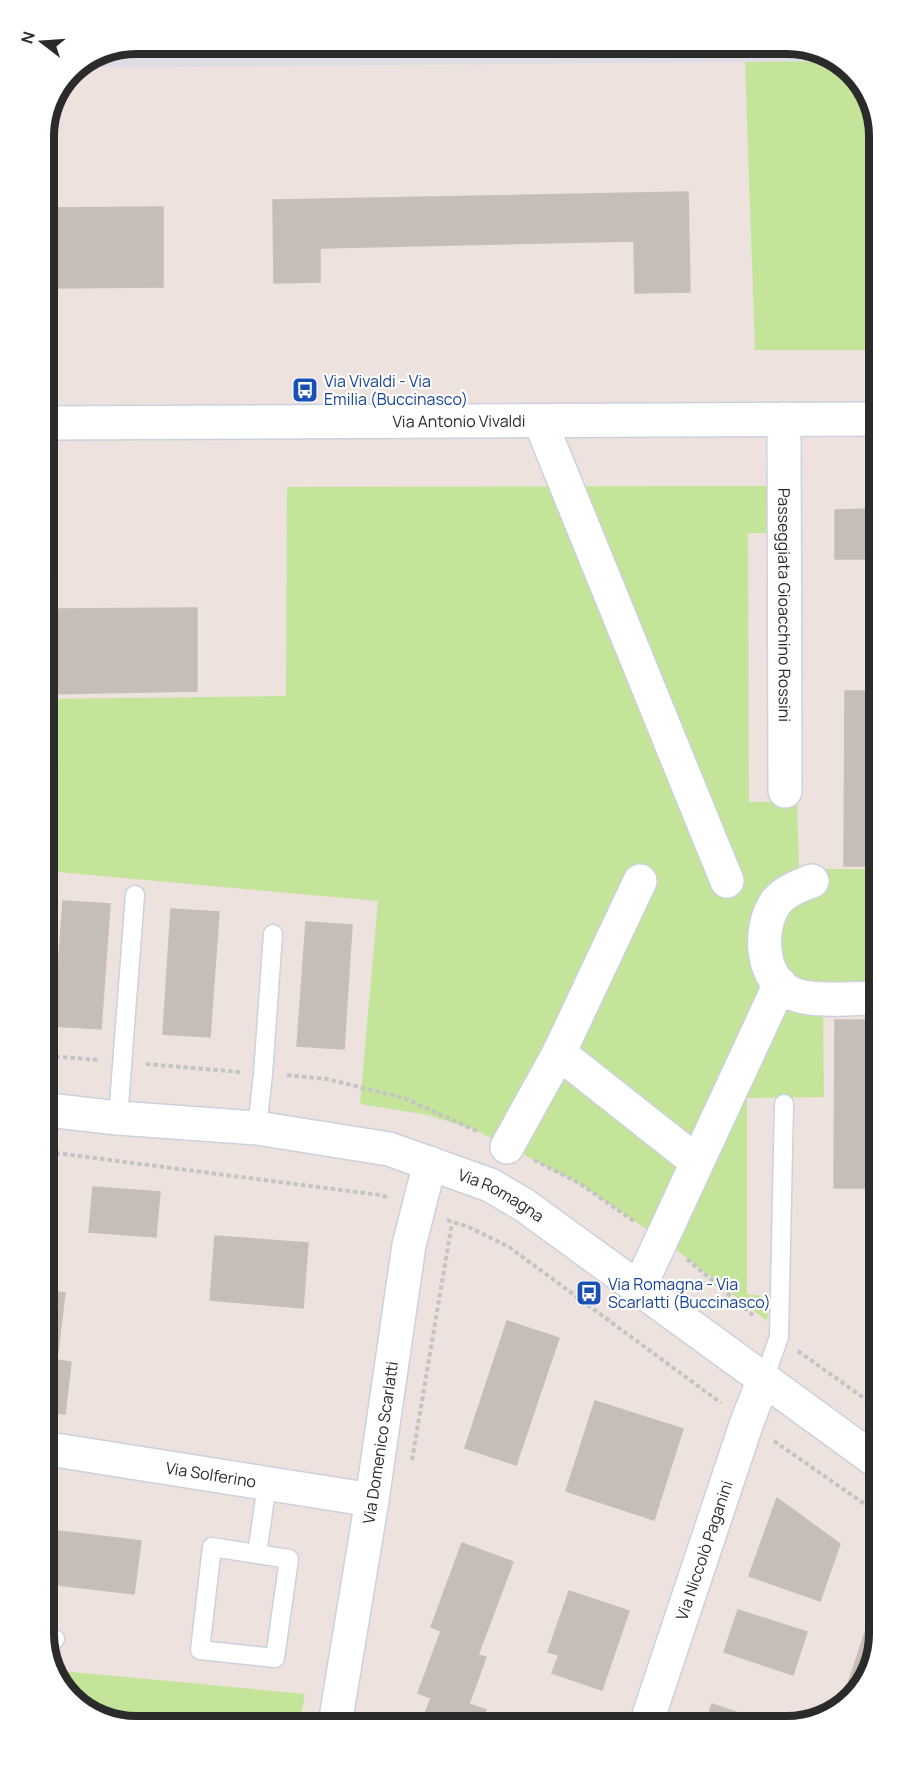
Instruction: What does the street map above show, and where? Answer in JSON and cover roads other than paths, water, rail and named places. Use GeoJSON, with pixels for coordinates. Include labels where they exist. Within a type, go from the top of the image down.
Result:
{"type":"FeatureCollection","features":[{"type":"Feature","properties":{"kind":"street","name":"Passeggiata Gioacchino Rossini"},"geometry":{"type":"LineString","coordinates":[[784,419],[786,791]]}},
{"type":"Feature","properties":{"kind":"street","name":"Via Antonio Vivaldi"},"geometry":{"type":"LineString","coordinates":[[54,423],[869,419]]}},
{"type":"Feature","properties":{"kind":"street"},"geometry":{"type":"LineString","coordinates":[[540,421],[727,881]]}},
{"type":"Feature","properties":{"kind":"street"},"geometry":{"type":"LineString","coordinates":[[507,1147],[559,1053],[640,881]]}},
{"type":"Feature","properties":{"kind":"street"},"geometry":{"type":"LineString","coordinates":[[812,881],[789,890],[777,902],[766,924],[765,945],[770,972],[786,990],[807,999],[869,998]]}},
{"type":"Feature","properties":{"kind":"street"},"geometry":{"type":"LineString","coordinates":[[639,1288],[780,984]]}},
{"type":"Feature","properties":{"kind":"street"},"geometry":{"type":"LineString","coordinates":[[559,1053],[698,1162]]}},
{"type":"Feature","properties":{"kind":"street","name":"Via Romagna"},"geometry":{"type":"LineString","coordinates":[[54,1111],[118,1118],[257,1128],[389,1149],[490,1185],[524,1205],[869,1456]]}},
{"type":"Feature","properties":{"kind":"street","name":"Via Domenico Scarlatti"},"geometry":{"type":"LineString","coordinates":[[336,1716],[372,1500],[409,1245],[430,1163]]}},
{"type":"Feature","properties":{"kind":"street","name":"Via Niccolò Paganini"},"geometry":{"type":"LineString","coordinates":[[649,1716],[747,1422],[764,1379]]}},
{"type":"Feature","properties":{"kind":"street","name":"Via Solferino"},"geometry":{"type":"LineString","coordinates":[[54,1450],[372,1500]]}},
{"type":"Feature","properties":{"kind":"lane"},"geometry":{"type":"LineString","coordinates":[[118,1118],[135,895]]}},
{"type":"Feature","properties":{"kind":"lane"},"geometry":{"type":"LineString","coordinates":[[257,1128],[273,934]]}},
{"type":"Feature","properties":{"kind":"lane"},"geometry":{"type":"LineString","coordinates":[[764,1379],[779,1337],[784,1104]]}},
{"type":"Feature","properties":{"kind":"lane"},"geometry":{"type":"LineString","coordinates":[[257,1554],[267,1484]]}},
{"type":"Feature","properties":{"kind":"lane"},"geometry":{"type":"LineString","coordinates":[[212,1547],[257,1554],[289,1559],[275,1658],[200,1650],[212,1547]]}},
{"type":"Feature","properties":{"kind":"place","name":"Via Vivaldi - Via Emilia (Buccinasco)"},"geometry":{"type":"Point","coordinates":[305,390]}},
{"type":"Feature","properties":{"kind":"place","name":"Via Romagna - Via Scarlatti (Buccinasco)"},"geometry":{"type":"Point","coordinates":[589,1293]}}]}
